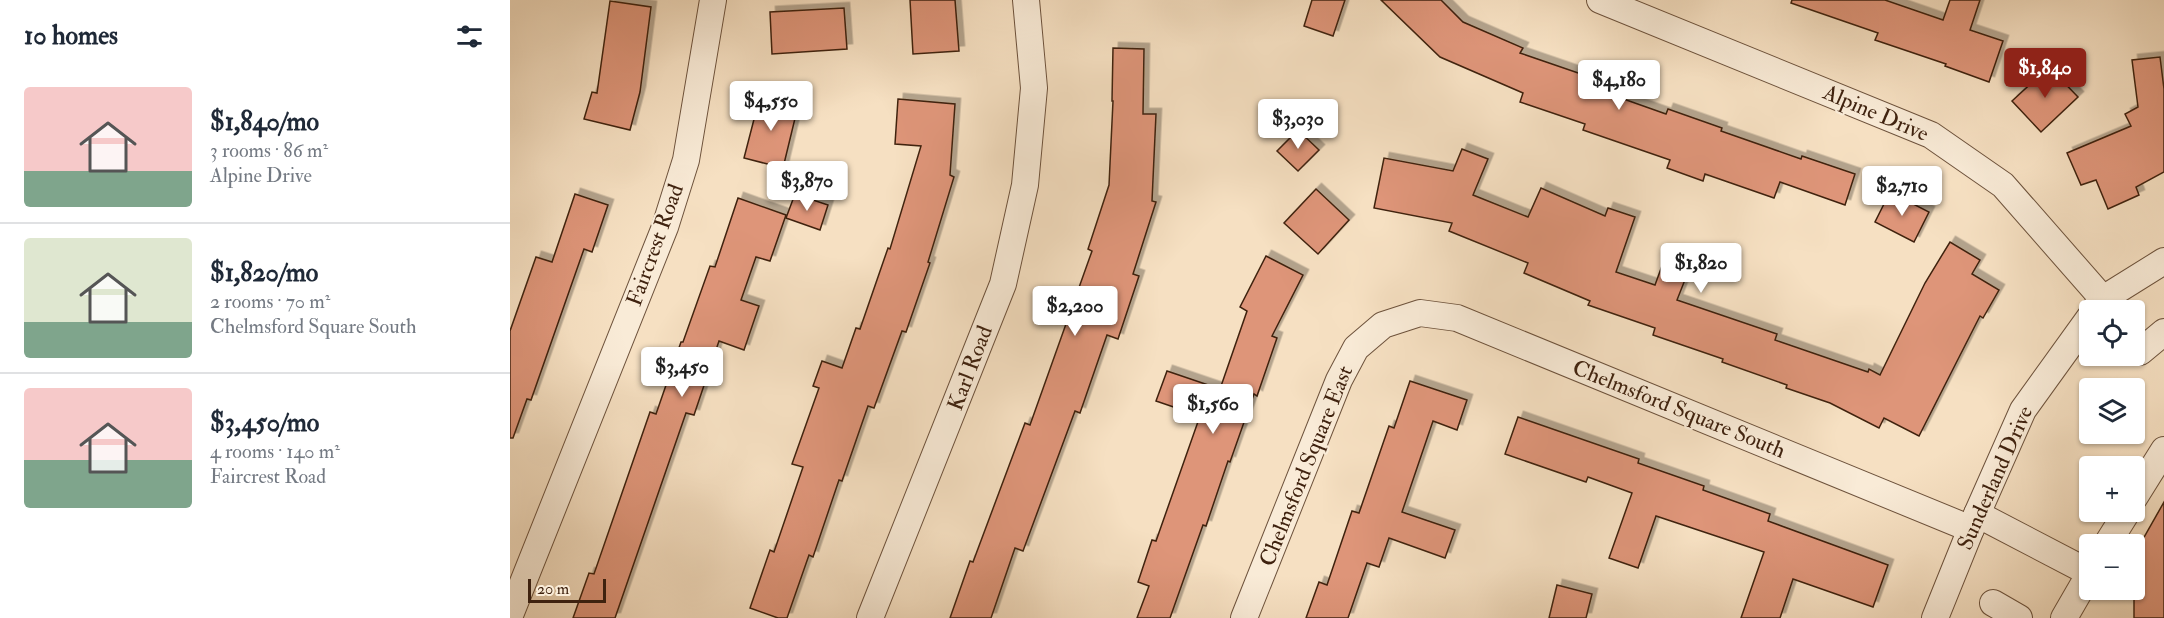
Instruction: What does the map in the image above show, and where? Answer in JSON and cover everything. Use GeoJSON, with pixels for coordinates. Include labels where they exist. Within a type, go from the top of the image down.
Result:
{"type":"FeatureCollection","features":[{"type":"Feature","properties":{"kind":"street","name":"Faircrest Road"},"geometry":{"type":"LineString","coordinates":[[510,615],[665,227],[686,160],[713,0]]}},
{"type":"Feature","properties":{"kind":"street","name":"Karl Road"},"geometry":{"type":"LineString","coordinates":[[870,618],[1002,284],[1025,185],[1034,88],[1026,0]]}},
{"type":"Feature","properties":{"kind":"street","name":"Alpine Drive"},"geometry":{"type":"LineString","coordinates":[[1600,0],[1931,135],[2003,185],[2081,300]]}},
{"type":"Feature","properties":{"kind":"street","name":"Sunderland Drive"},"geometry":{"type":"LineString","coordinates":[[2113,300],[2164,261]]}},
{"type":"Feature","properties":{"kind":"street","name":"Chelmsford Square South"},"geometry":{"type":"LineString","coordinates":[[1383,325],[1420,313],[1457,318],[1974,522],[2090,573],[2064,618]]}},
{"type":"Feature","properties":{"kind":"street","name":"Chelmsford Square East"},"geometry":{"type":"LineString","coordinates":[[1244,618],[1339,380],[1356,348],[1383,325]]}},
{"type":"Feature","properties":{"kind":"street"},"geometry":{"type":"LineString","coordinates":[[2145,348],[2164,332]]}},
{"type":"Feature","properties":{"kind":"street","name":"Sunderland Drive"},"geometry":{"type":"LineString","coordinates":[[1935,618],[2023,410],[2079,334]]}},
{"type":"Feature","properties":{"kind":"street"},"geometry":{"type":"LineString","coordinates":[[2145,480],[2164,450]]}},
{"type":"Feature","properties":{"kind":"street"},"geometry":{"type":"LineString","coordinates":[[1993,603],[2019,618]]}},
{"type":"Feature","properties":{"kind":"building"},"geometry":{"type":"Polygon","coordinates":[[[910,0],[955,0],[959,51],[913,54],[910,0]]]}},
{"type":"Feature","properties":{"kind":"building"},"geometry":{"type":"Polygon","coordinates":[[[1312,0],[1345,0],[1333,36],[1304,26],[1312,0]]]}},
{"type":"Feature","properties":{"kind":"building"},"geometry":{"type":"Polygon","coordinates":[[[1381,0],[1441,0],[1463,22],[1523,48],[1520,53],[1587,76],[1584,85],[1666,114],[1668,109],[1722,128],[1721,131],[1801,159],[1802,156],[1855,174],[1845,205],[1780,182],[1774,198],[1705,174],[1703,181],[1667,168],[1670,160],[1583,130],[1585,124],[1520,102],[1523,93],[1440,57],[1381,0]]]}},
{"type":"Feature","properties":{"kind":"building"},"geometry":{"type":"Polygon","coordinates":[[[1792,0],[1885,0],[1943,20],[1950,0],[1980,0],[1970,30],[2003,41],[1989,82],[1945,66],[1946,64],[1875,40],[1878,33],[1791,3],[1792,0]]]}},
{"type":"Feature","properties":{"kind":"building"},"geometry":{"type":"Polygon","coordinates":[[[610,1],[651,7],[640,92],[630,130],[584,119],[592,92],[597,93],[610,1]]]}},
{"type":"Feature","properties":{"kind":"building"},"geometry":{"type":"Polygon","coordinates":[[[844,8],[847,49],[772,54],[770,12],[844,8]]]}},
{"type":"Feature","properties":{"kind":"building"},"geometry":{"type":"Polygon","coordinates":[[[1113,48],[1144,49],[1143,114],[1156,114],[1152,201],[1156,202],[1133,274],[1139,276],[1118,339],[1107,335],[1080,413],[1075,411],[1023,551],[1015,548],[991,618],[950,618],[1025,423],[1030,425],[1092,251],[1088,249],[1109,185],[1113,48]]]}},
{"type":"Feature","properties":{"kind":"building"},"geometry":{"type":"Polygon","coordinates":[[[2160,57],[2164,89],[2164,172],[2136,187],[2139,195],[2108,209],[2096,180],[2081,185],[2067,153],[2131,126],[2125,114],[2138,107],[2132,60],[2160,57]]]}},
{"type":"Feature","properties":{"kind":"building"},"geometry":{"type":"Polygon","coordinates":[[[2049,67],[2078,97],[2041,132],[2012,101],[2049,67]]]}},
{"type":"Feature","properties":{"kind":"building"},"geometry":{"type":"Polygon","coordinates":[[[760,96],[798,106],[783,168],[744,158],[760,96]]]}},
{"type":"Feature","properties":{"kind":"building"},"geometry":{"type":"Polygon","coordinates":[[[898,99],[955,104],[950,175],[954,177],[928,262],[930,263],[906,332],[902,331],[874,408],[868,406],[842,481],[839,480],[813,557],[809,555],[787,618],[778,618],[750,608],[770,550],[774,552],[803,467],[792,464],[819,388],[813,386],[822,361],[842,368],[856,328],[860,329],[888,248],[890,249],[921,146],[895,144],[898,99]]]}},
{"type":"Feature","properties":{"kind":"building"},"geometry":{"type":"Polygon","coordinates":[[[1298,130],[1319,150],[1298,171],[1277,151],[1298,130]]]}},
{"type":"Feature","properties":{"kind":"building"},"geometry":{"type":"Polygon","coordinates":[[[1462,149],[1488,159],[1473,195],[1528,217],[1541,188],[1605,216],[1608,208],[1635,217],[1616,272],[1655,285],[1667,252],[1692,262],[1677,300],[1777,334],[1775,340],[1868,372],[1869,369],[1880,375],[1925,283],[1950,242],[1980,260],[1972,274],[1999,290],[1983,318],[1980,316],[1919,436],[1884,418],[1879,428],[1830,403],[1786,388],[1787,385],[1722,362],[1723,359],[1653,335],[1655,328],[1588,305],[1590,301],[1524,273],[1528,263],[1449,231],[1452,223],[1374,208],[1384,158],[1453,171],[1462,149]]]}},
{"type":"Feature","properties":{"kind":"building"},"geometry":{"type":"Polygon","coordinates":[[[1316,189],[1349,220],[1318,254],[1284,223],[1316,189]]]}},
{"type":"Feature","properties":{"kind":"building"},"geometry":{"type":"Polygon","coordinates":[[[1890,192],[1929,212],[1914,242],[1875,222],[1890,192]]]}},
{"type":"Feature","properties":{"kind":"building"},"geometry":{"type":"Polygon","coordinates":[[[575,194],[608,205],[592,252],[584,249],[531,400],[527,399],[513,438],[510,438],[510,331],[536,257],[552,262],[575,194]]]}},
{"type":"Feature","properties":{"kind":"building"},"geometry":{"type":"Polygon","coordinates":[[[795,194],[828,205],[820,230],[786,218],[795,194]]]}},
{"type":"Feature","properties":{"kind":"building"},"geometry":{"type":"Polygon","coordinates":[[[738,198],[786,215],[770,261],[756,257],[741,300],[759,306],[744,350],[719,341],[694,415],[686,413],[615,618],[573,618],[589,573],[594,574],[650,412],[656,414],[710,266],[715,267],[738,198]]]}},
{"type":"Feature","properties":{"kind":"building"},"geometry":{"type":"Polygon","coordinates":[[[1266,256],[1303,275],[1272,336],[1277,338],[1257,396],[1254,394],[1170,618],[1137,618],[1149,586],[1138,582],[1152,540],[1156,541],[1200,416],[1156,401],[1167,371],[1220,389],[1247,311],[1240,307],[1266,256]]]}},
{"type":"Feature","properties":{"kind":"building"},"geometry":{"type":"Polygon","coordinates":[[[1410,381],[1467,400],[1457,430],[1433,421],[1402,512],[1455,530],[1445,558],[1389,538],[1379,567],[1367,563],[1348,618],[1306,618],[1319,582],[1327,585],[1352,511],[1359,513],[1389,426],[1394,428],[1410,381]]]}},
{"type":"Feature","properties":{"kind":"building"},"geometry":{"type":"Polygon","coordinates":[[[1518,417],[1639,459],[1638,463],[1704,486],[1703,490],[1770,514],[1768,521],[1888,565],[1873,607],[1793,579],[1780,618],[1741,618],[1764,552],[1656,516],[1638,568],[1609,558],[1632,493],[1588,477],[1586,482],[1505,454],[1518,417]]]}},
{"type":"Feature","properties":{"kind":"building"},"geometry":{"type":"Polygon","coordinates":[[[2164,502],[2164,618],[2134,618],[2134,600],[2145,600],[2145,536],[2164,502]]]}},
{"type":"Feature","properties":{"kind":"building"},"geometry":{"type":"Polygon","coordinates":[[[1557,585],[1592,594],[1586,618],[1549,618],[1557,585]]]}}]}
